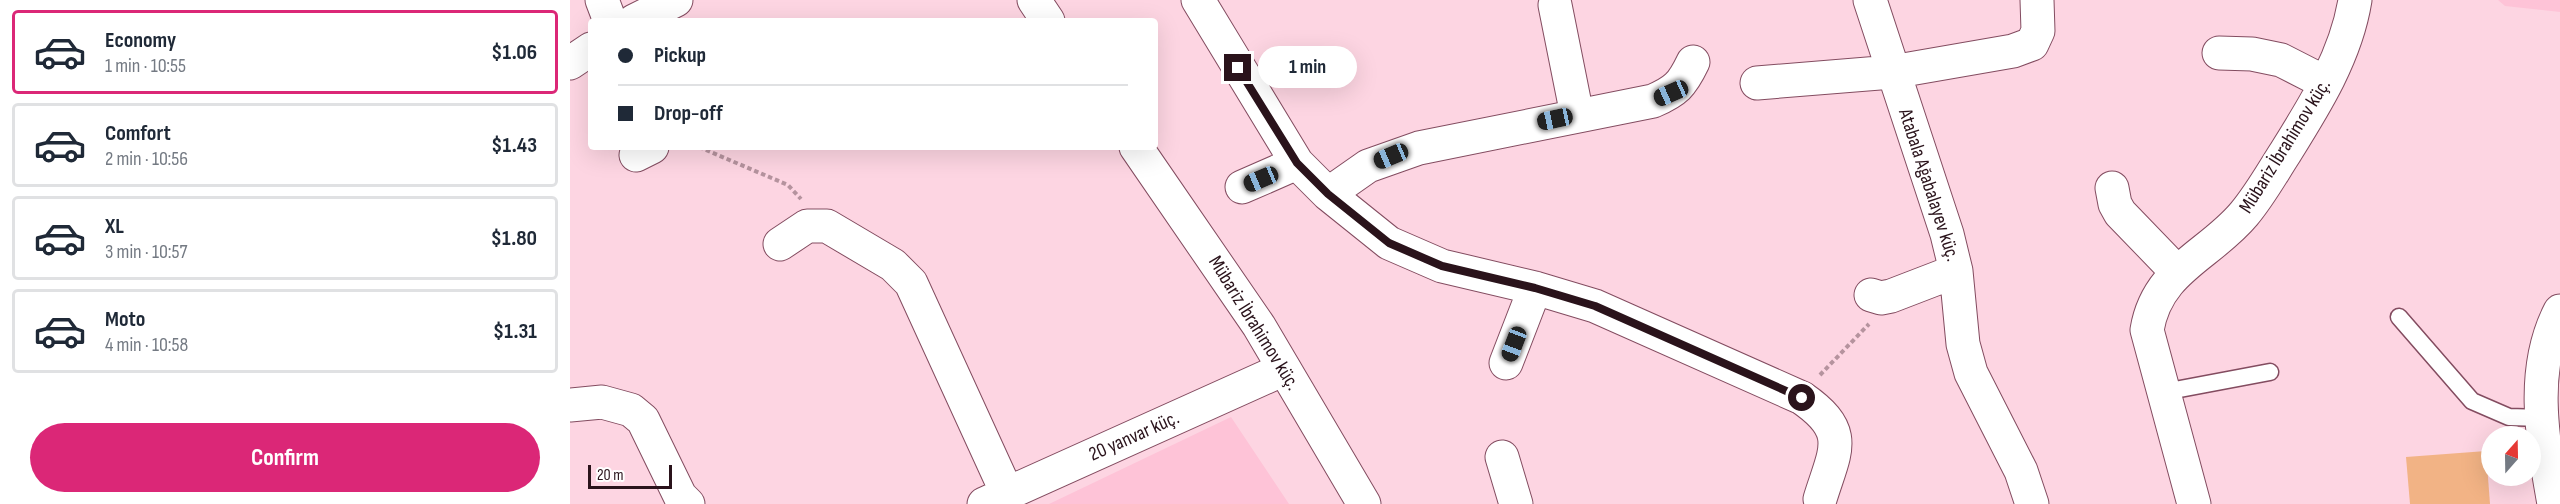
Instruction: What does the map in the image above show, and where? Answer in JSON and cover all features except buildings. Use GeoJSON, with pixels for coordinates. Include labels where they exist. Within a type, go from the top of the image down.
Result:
{"type":"FeatureCollection","features":[{"type":"Feature","properties":{"kind":"street"},"geometry":{"type":"LineString","coordinates":[[602,0],[609,18]]}},
{"type":"Feature","properties":{"kind":"street"},"geometry":{"type":"LineString","coordinates":[[640,18],[676,0]]}},
{"type":"Feature","properties":{"kind":"street"},"geometry":{"type":"LineString","coordinates":[[1034,0],[1046,18]]}},
{"type":"Feature","properties":{"kind":"street"},"geometry":{"type":"LineString","coordinates":[[1198,0],[1297,163],[1328,194],[1389,243],[1442,266],[1535,288],[1595,306],[1802,398],[1833,425],[1837,442],[1820,499]]}},
{"type":"Feature","properties":{"kind":"street","name":"Atabala Ağabalayev küç."},"geometry":{"type":"LineString","coordinates":[[1870,0],[1947,234],[1956,271],[1963,344],[1971,373],[2021,471],[2032,504]]}},
{"type":"Feature","properties":{"kind":"street"},"geometry":{"type":"LineString","coordinates":[[1757,83],[1893,72],[2013,51],[2032,44],[2038,31],[2037,0]]}},
{"type":"Feature","properties":{"kind":"street","name":"Mübariz İbrahimov küç."},"geometry":{"type":"LineString","coordinates":[[2194,504],[2147,330],[2150,314],[2160,292],[2177,272],[2243,216],[2259,194],[2326,83],[2352,18],[2355,0]]}},
{"type":"Feature","properties":{"kind":"street"},"geometry":{"type":"LineString","coordinates":[[1555,5],[1577,116]]}},
{"type":"Feature","properties":{"kind":"street"},"geometry":{"type":"LineString","coordinates":[[570,63],[588,51]]}},
{"type":"Feature","properties":{"kind":"street"},"geometry":{"type":"LineString","coordinates":[[2219,53],[2252,54],[2281,60],[2326,83]]}},
{"type":"Feature","properties":{"kind":"street"},"geometry":{"type":"LineString","coordinates":[[1328,194],[1368,166],[1391,156],[1419,148],[1653,101],[1671,93],[1683,82],[1693,62]]}},
{"type":"Feature","properties":{"kind":"street","name":"Mübariz İbrahimov küç."},"geometry":{"type":"LineString","coordinates":[[1138,150],[1231,284],[1364,504]]}},
{"type":"Feature","properties":{"kind":"street"},"geometry":{"type":"LineString","coordinates":[[1242,187],[1297,163]]}},
{"type":"Feature","properties":{"kind":"street"},"geometry":{"type":"LineString","coordinates":[[2112,188],[2115,204],[2120,213],[2177,272]]}},
{"type":"Feature","properties":{"kind":"street"},"geometry":{"type":"LineString","coordinates":[[780,244],[807,226],[826,225],[893,265],[911,284],[996,499]]}},
{"type":"Feature","properties":{"kind":"street"},"geometry":{"type":"LineString","coordinates":[[1876,296],[1956,271]]}},
{"type":"Feature","properties":{"kind":"street"},"geometry":{"type":"LineString","coordinates":[[1506,363],[1535,288]]}},
{"type":"Feature","properties":{"kind":"street"},"geometry":{"type":"LineString","coordinates":[[2554,504],[2542,418],[2543,360],[2553,324],[2560,311]]}},
{"type":"Feature","properties":{"kind":"street","name":"20 yanvar küç."},"geometry":{"type":"LineString","coordinates":[[996,499],[1284,369]]}},
{"type":"Feature","properties":{"kind":"street"},"geometry":{"type":"LineString","coordinates":[[570,405],[602,402],[631,410],[643,420],[680,496],[688,504]]}},
{"type":"Feature","properties":{"kind":"street"},"geometry":{"type":"LineString","coordinates":[[1502,457],[1516,504]]}},
{"type":"Feature","properties":{"kind":"lane"},"geometry":{"type":"LineString","coordinates":[[2399,317],[2472,401],[2509,417],[2542,418]]}},
{"type":"Feature","properties":{"kind":"lane"},"geometry":{"type":"LineString","coordinates":[[2164,392],[2270,372]]}},
{"type":"Feature","properties":{"kind":"path"},"geometry":{"type":"LineString","coordinates":[[706,150],[788,185],[818,224]]}},
{"type":"Feature","properties":{"kind":"path"},"geometry":{"type":"LineString","coordinates":[[1802,398],[1814,381],[1877,316],[1876,296]]}},
{"type":"Feature","properties":{"kind":"shaded area"},"geometry":{"type":"Polygon","coordinates":[[[2498,0],[2560,0],[2560,12],[2505,6],[2498,0]]]}},
{"type":"Feature","properties":{"kind":"shaded area"},"geometry":{"type":"Polygon","coordinates":[[[1231,417],[1289,504],[1049,504],[1231,417]]]}},
{"type":"Feature","properties":{"kind":"route"},"geometry":{"type":"LineString","coordinates":[[1238,68],[1297,163],[1328,194],[1389,243],[1442,266],[1535,288],[1595,306],[1802,398]]}}]}
